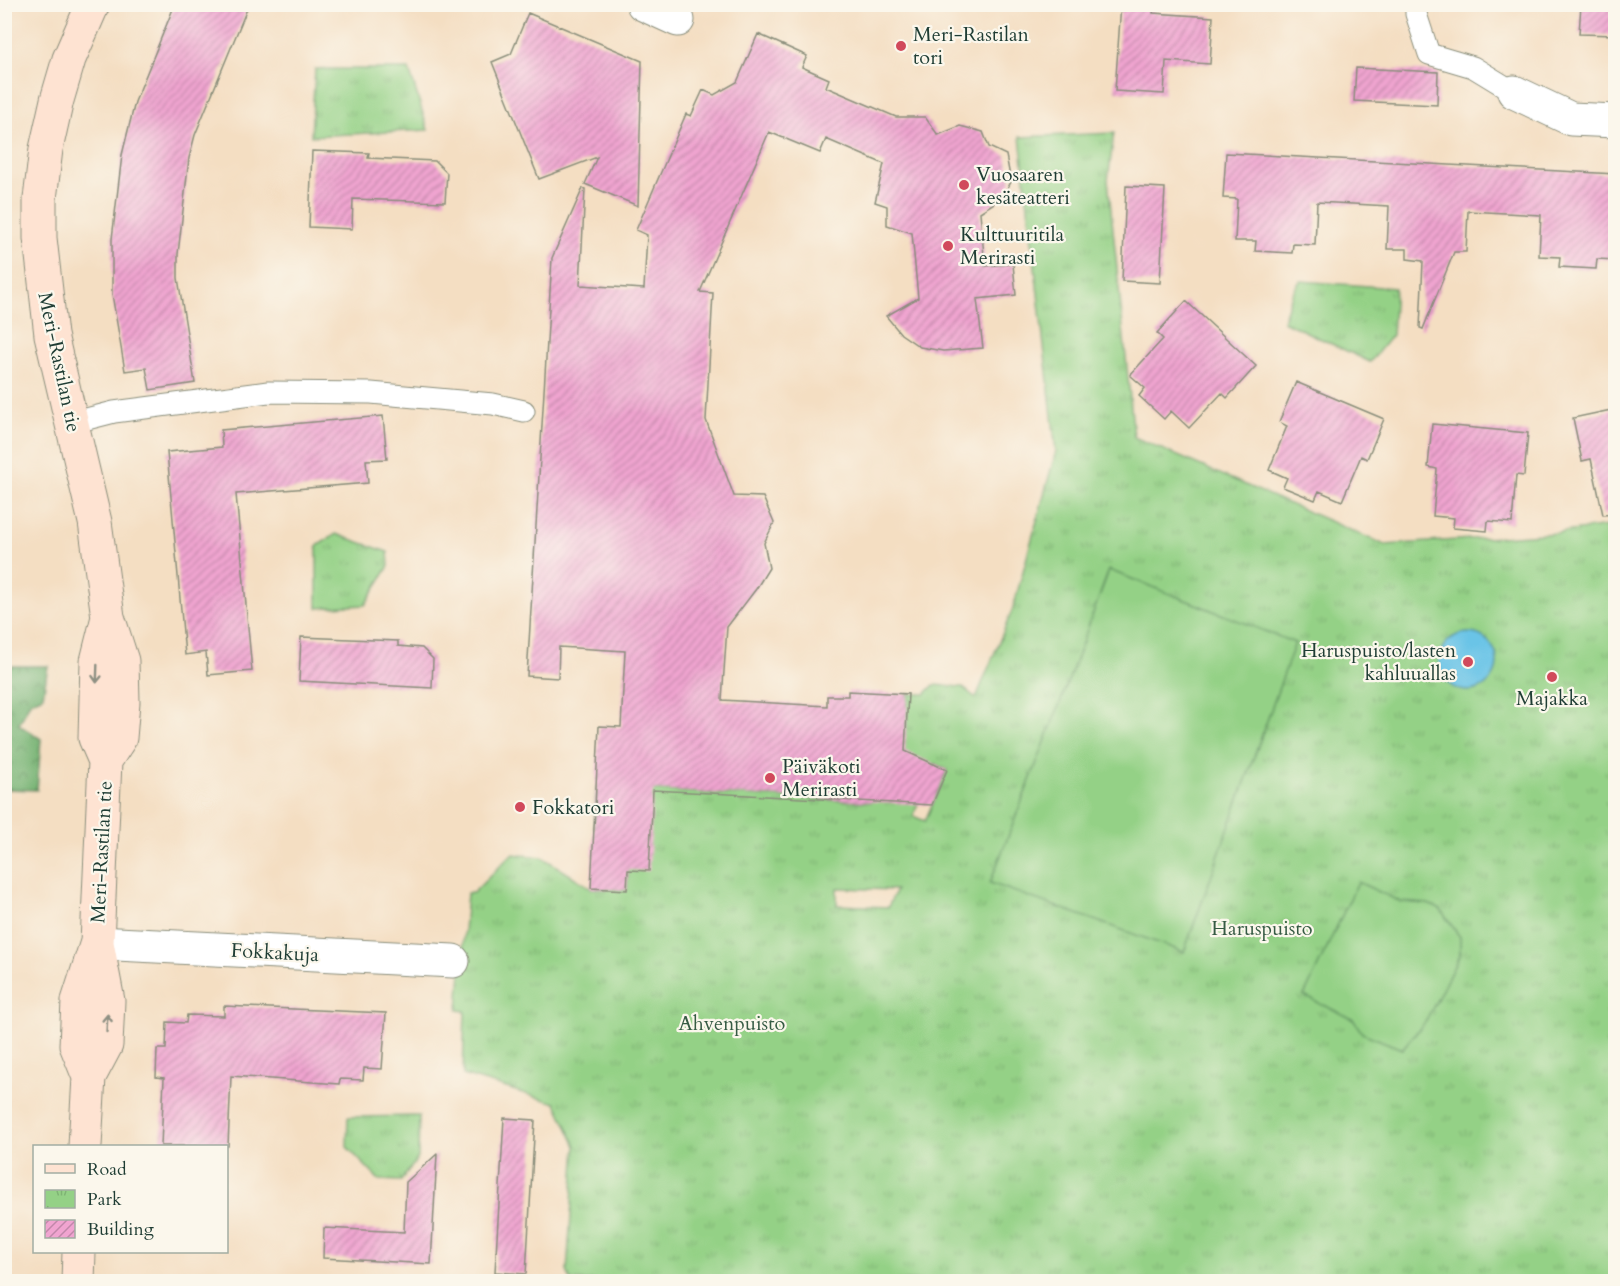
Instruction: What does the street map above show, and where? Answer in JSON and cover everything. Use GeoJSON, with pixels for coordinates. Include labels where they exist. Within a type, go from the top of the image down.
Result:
{"type":"FeatureCollection","features":[{"type":"Feature","properties":{"kind":"street","name":"Meri-Rastilan tie"},"geometry":{"type":"LineString","coordinates":[[85,1145],[89,1077],[106,1045],[108,1001],[97,943],[105,761],[120,738],[123,702],[122,661],[108,617],[95,522],[49,324],[40,238],[40,199],[46,149],[57,100],[69,59],[93,4]]}},
{"type":"Feature","properties":{"kind":"street"},"geometry":{"type":"LineString","coordinates":[[643,4],[678,20]]}},
{"type":"Feature","properties":{"kind":"street"},"geometry":{"type":"LineString","coordinates":[[1514,92],[1571,119],[1616,121]]}},
{"type":"Feature","properties":{"kind":"street","name":"Fokkakuja"},"geometry":{"type":"LineString","coordinates":[[97,943],[453,961]]}},
{"type":"Feature","properties":{"kind":"street"},"geometry":{"type":"LineString","coordinates":[[78,1281],[79,1253]]}},
{"type":"Feature","properties":{"kind":"lane"},"geometry":{"type":"LineString","coordinates":[[1416,4],[1416,14],[1430,54],[1473,68],[1514,92]]}},
{"type":"Feature","properties":{"kind":"lane"},"geometry":{"type":"LineString","coordinates":[[71,423],[114,412],[268,392],[371,393],[493,404],[524,411]]}},
{"type":"Feature","properties":{"kind":"green space"},"geometry":{"type":"Polygon","coordinates":[[[315,69],[409,69],[428,130],[311,136],[315,69]]]}},
{"type":"Feature","properties":{"kind":"green space","name":"Haruspuisto"},"geometry":{"type":"Polygon","coordinates":[[[1114,133],[1108,180],[1134,437],[1385,545],[1557,533],[1615,525],[1615,1281],[571,1281],[567,1271],[576,1146],[556,1103],[463,1075],[465,1011],[458,1010],[467,893],[473,893],[512,854],[542,857],[591,888],[627,890],[628,870],[594,828],[596,787],[870,802],[906,727],[908,694],[925,694],[934,685],[962,687],[976,698],[1013,608],[1056,451],[1020,137],[1114,133]],[[935,764],[913,816],[925,821],[947,770],[935,764]],[[837,888],[837,905],[888,907],[896,890],[837,888]]]}},
{"type":"Feature","properties":{"kind":"green space"},"geometry":{"type":"Polygon","coordinates":[[[1300,281],[1395,288],[1392,335],[1370,362],[1283,321],[1293,292],[1300,281]]]}},
{"type":"Feature","properties":{"kind":"green space"},"geometry":{"type":"Polygon","coordinates":[[[336,534],[388,552],[389,566],[365,605],[317,608],[317,546],[336,534]]]}},
{"type":"Feature","properties":{"kind":"green space"},"geometry":{"type":"Polygon","coordinates":[[[1109,570],[1295,643],[1184,952],[990,883],[1109,570]]]}},
{"type":"Feature","properties":{"kind":"green space"},"geometry":{"type":"Polygon","coordinates":[[[5,666],[48,666],[43,696],[30,702],[19,725],[41,739],[37,790],[5,789],[5,666]]]}},
{"type":"Feature","properties":{"kind":"green space"},"geometry":{"type":"Polygon","coordinates":[[[1358,882],[1401,902],[1428,904],[1440,909],[1460,937],[1460,954],[1426,1021],[1402,1049],[1362,1033],[1353,1019],[1304,996],[1358,882]]]}},
{"type":"Feature","properties":{"kind":"green space"},"geometry":{"type":"Polygon","coordinates":[[[419,1116],[418,1158],[401,1181],[379,1180],[347,1147],[348,1117],[419,1116]]]}},
{"type":"Feature","properties":{"kind":"water","name":"Haruspuisto/lasten kahluuallas"},"geometry":{"type":"Polygon","coordinates":[[[1468,633],[1479,635],[1492,646],[1497,662],[1495,673],[1484,686],[1468,691],[1457,689],[1444,678],[1439,662],[1441,651],[1452,638],[1468,633]]]}},
{"type":"Feature","properties":{"kind":"building"},"geometry":{"type":"Polygon","coordinates":[[[175,4],[249,4],[195,135],[189,158],[178,254],[178,278],[195,383],[150,390],[146,368],[125,371],[112,294],[112,239],[122,155],[135,102],[175,4]]]}},
{"type":"Feature","properties":{"kind":"building"},"geometry":{"type":"Polygon","coordinates":[[[1121,4],[1154,6],[1153,13],[1213,17],[1210,64],[1166,61],[1164,94],[1115,91],[1121,4]]]}},
{"type":"Feature","properties":{"kind":"building"},"geometry":{"type":"Polygon","coordinates":[[[1581,4],[1616,4],[1616,35],[1579,34],[1581,4]]]}},
{"type":"Feature","properties":{"kind":"building"},"geometry":{"type":"Polygon","coordinates":[[[528,13],[642,61],[638,206],[585,184],[597,157],[539,179],[492,62],[511,54],[528,13]]]}},
{"type":"Feature","properties":{"kind":"building"},"geometry":{"type":"Polygon","coordinates":[[[758,34],[807,56],[802,67],[829,79],[826,87],[896,117],[925,117],[938,135],[960,126],[983,132],[989,147],[1006,155],[1011,182],[1002,198],[980,212],[985,266],[1013,264],[1016,295],[977,299],[983,348],[943,351],[920,347],[901,334],[886,316],[918,298],[912,233],[887,225],[887,206],[875,202],[884,164],[826,139],[820,153],[769,132],[700,292],[713,293],[706,420],[734,496],[763,497],[774,523],[764,543],[769,568],[727,627],[722,700],[827,706],[827,696],[848,696],[848,691],[908,694],[905,751],[947,770],[932,805],[653,790],[649,871],[628,870],[627,890],[591,888],[599,726],[621,727],[625,651],[559,647],[558,678],[527,676],[552,258],[583,188],[585,189],[580,285],[644,289],[647,235],[636,230],[686,114],[691,116],[703,90],[714,95],[737,82],[758,34]]]}},
{"type":"Feature","properties":{"kind":"building"},"geometry":{"type":"Polygon","coordinates":[[[1356,68],[1438,72],[1437,105],[1354,101],[1356,68]]]}},
{"type":"Feature","properties":{"kind":"building"},"geometry":{"type":"Polygon","coordinates":[[[312,151],[369,153],[368,158],[435,161],[447,173],[445,202],[353,199],[352,229],[309,227],[312,151]]]}},
{"type":"Feature","properties":{"kind":"building"},"geometry":{"type":"Polygon","coordinates":[[[1226,153],[1616,174],[1616,260],[1597,259],[1596,269],[1559,267],[1560,257],[1539,256],[1541,215],[1468,211],[1466,252],[1454,252],[1423,329],[1420,328],[1423,261],[1407,259],[1407,249],[1387,249],[1389,206],[1317,202],[1315,245],[1293,244],[1292,253],[1255,251],[1256,241],[1235,241],[1237,199],[1223,198],[1226,153]]]}},
{"type":"Feature","properties":{"kind":"building"},"geometry":{"type":"Polygon","coordinates":[[[1126,186],[1165,188],[1160,283],[1122,281],[1126,186]]]}},
{"type":"Feature","properties":{"kind":"building"},"geometry":{"type":"Polygon","coordinates":[[[1186,301],[1256,366],[1227,398],[1222,393],[1189,428],[1171,411],[1164,419],[1139,396],[1145,388],[1130,375],[1163,339],[1157,333],[1186,301]]]}},
{"type":"Feature","properties":{"kind":"building"},"geometry":{"type":"Polygon","coordinates":[[[1296,382],[1384,419],[1367,459],[1361,456],[1342,501],[1319,491],[1315,500],[1283,487],[1287,478],[1269,470],[1287,426],[1279,422],[1296,382]]]}},
{"type":"Feature","properties":{"kind":"building"},"geometry":{"type":"Polygon","coordinates":[[[1616,409],[1616,514],[1603,515],[1591,459],[1582,461],[1573,418],[1616,409]]]}},
{"type":"Feature","properties":{"kind":"building"},"geometry":{"type":"Polygon","coordinates":[[[383,416],[387,459],[366,460],[368,483],[236,494],[252,671],[208,675],[206,652],[185,655],[167,452],[222,447],[221,430],[383,416]]]}},
{"type":"Feature","properties":{"kind":"building"},"geometry":{"type":"Polygon","coordinates":[[[1432,424],[1528,433],[1524,476],[1516,475],[1512,523],[1488,521],[1487,531],[1453,528],[1454,518],[1433,516],[1437,469],[1428,467],[1432,424]]]}},
{"type":"Feature","properties":{"kind":"building"},"geometry":{"type":"Polygon","coordinates":[[[301,637],[398,641],[398,646],[422,648],[433,659],[432,688],[299,681],[301,637]]]}},
{"type":"Feature","properties":{"kind":"building"},"geometry":{"type":"Polygon","coordinates":[[[224,1006],[386,1013],[382,1069],[364,1068],[363,1080],[340,1079],[339,1084],[231,1076],[228,1146],[161,1145],[164,1078],[156,1077],[157,1049],[166,1049],[167,1022],[186,1023],[187,1015],[224,1016],[224,1006]]]}},
{"type":"Feature","properties":{"kind":"building"},"geometry":{"type":"Polygon","coordinates":[[[504,1118],[535,1120],[526,1274],[495,1272],[504,1118]]]}},
{"type":"Feature","properties":{"kind":"building"},"geometry":{"type":"Polygon","coordinates":[[[437,1154],[431,1264],[323,1258],[324,1228],[404,1232],[406,1182],[437,1154]]]}},
{"type":"Feature","properties":{"kind":"place","name":"Meri-Rastilan tori"},"geometry":{"type":"Point","coordinates":[901,46]}},
{"type":"Feature","properties":{"kind":"place","name":"Vuosaaren kesäteatteri"},"geometry":{"type":"Point","coordinates":[964,185]}},
{"type":"Feature","properties":{"kind":"place","name":"Kulttuuritila Merirasti"},"geometry":{"type":"Point","coordinates":[948,246]}},
{"type":"Feature","properties":{"kind":"place","name":"Haruspuisto/lasten kahluuallas"},"geometry":{"type":"Point","coordinates":[1468,662]}},
{"type":"Feature","properties":{"kind":"place","name":"Majakka"},"geometry":{"type":"Point","coordinates":[1552,677]}},
{"type":"Feature","properties":{"kind":"place","name":"Päiväkoti Merirasti"},"geometry":{"type":"Point","coordinates":[770,778]}},
{"type":"Feature","properties":{"kind":"place","name":"Fokkatori"},"geometry":{"type":"Point","coordinates":[520,807]}},
{"type":"Feature","properties":{"kind":"park label","name":"Ahvenpuisto"},"geometry":{"type":"Point","coordinates":[732,1023]}}]}
